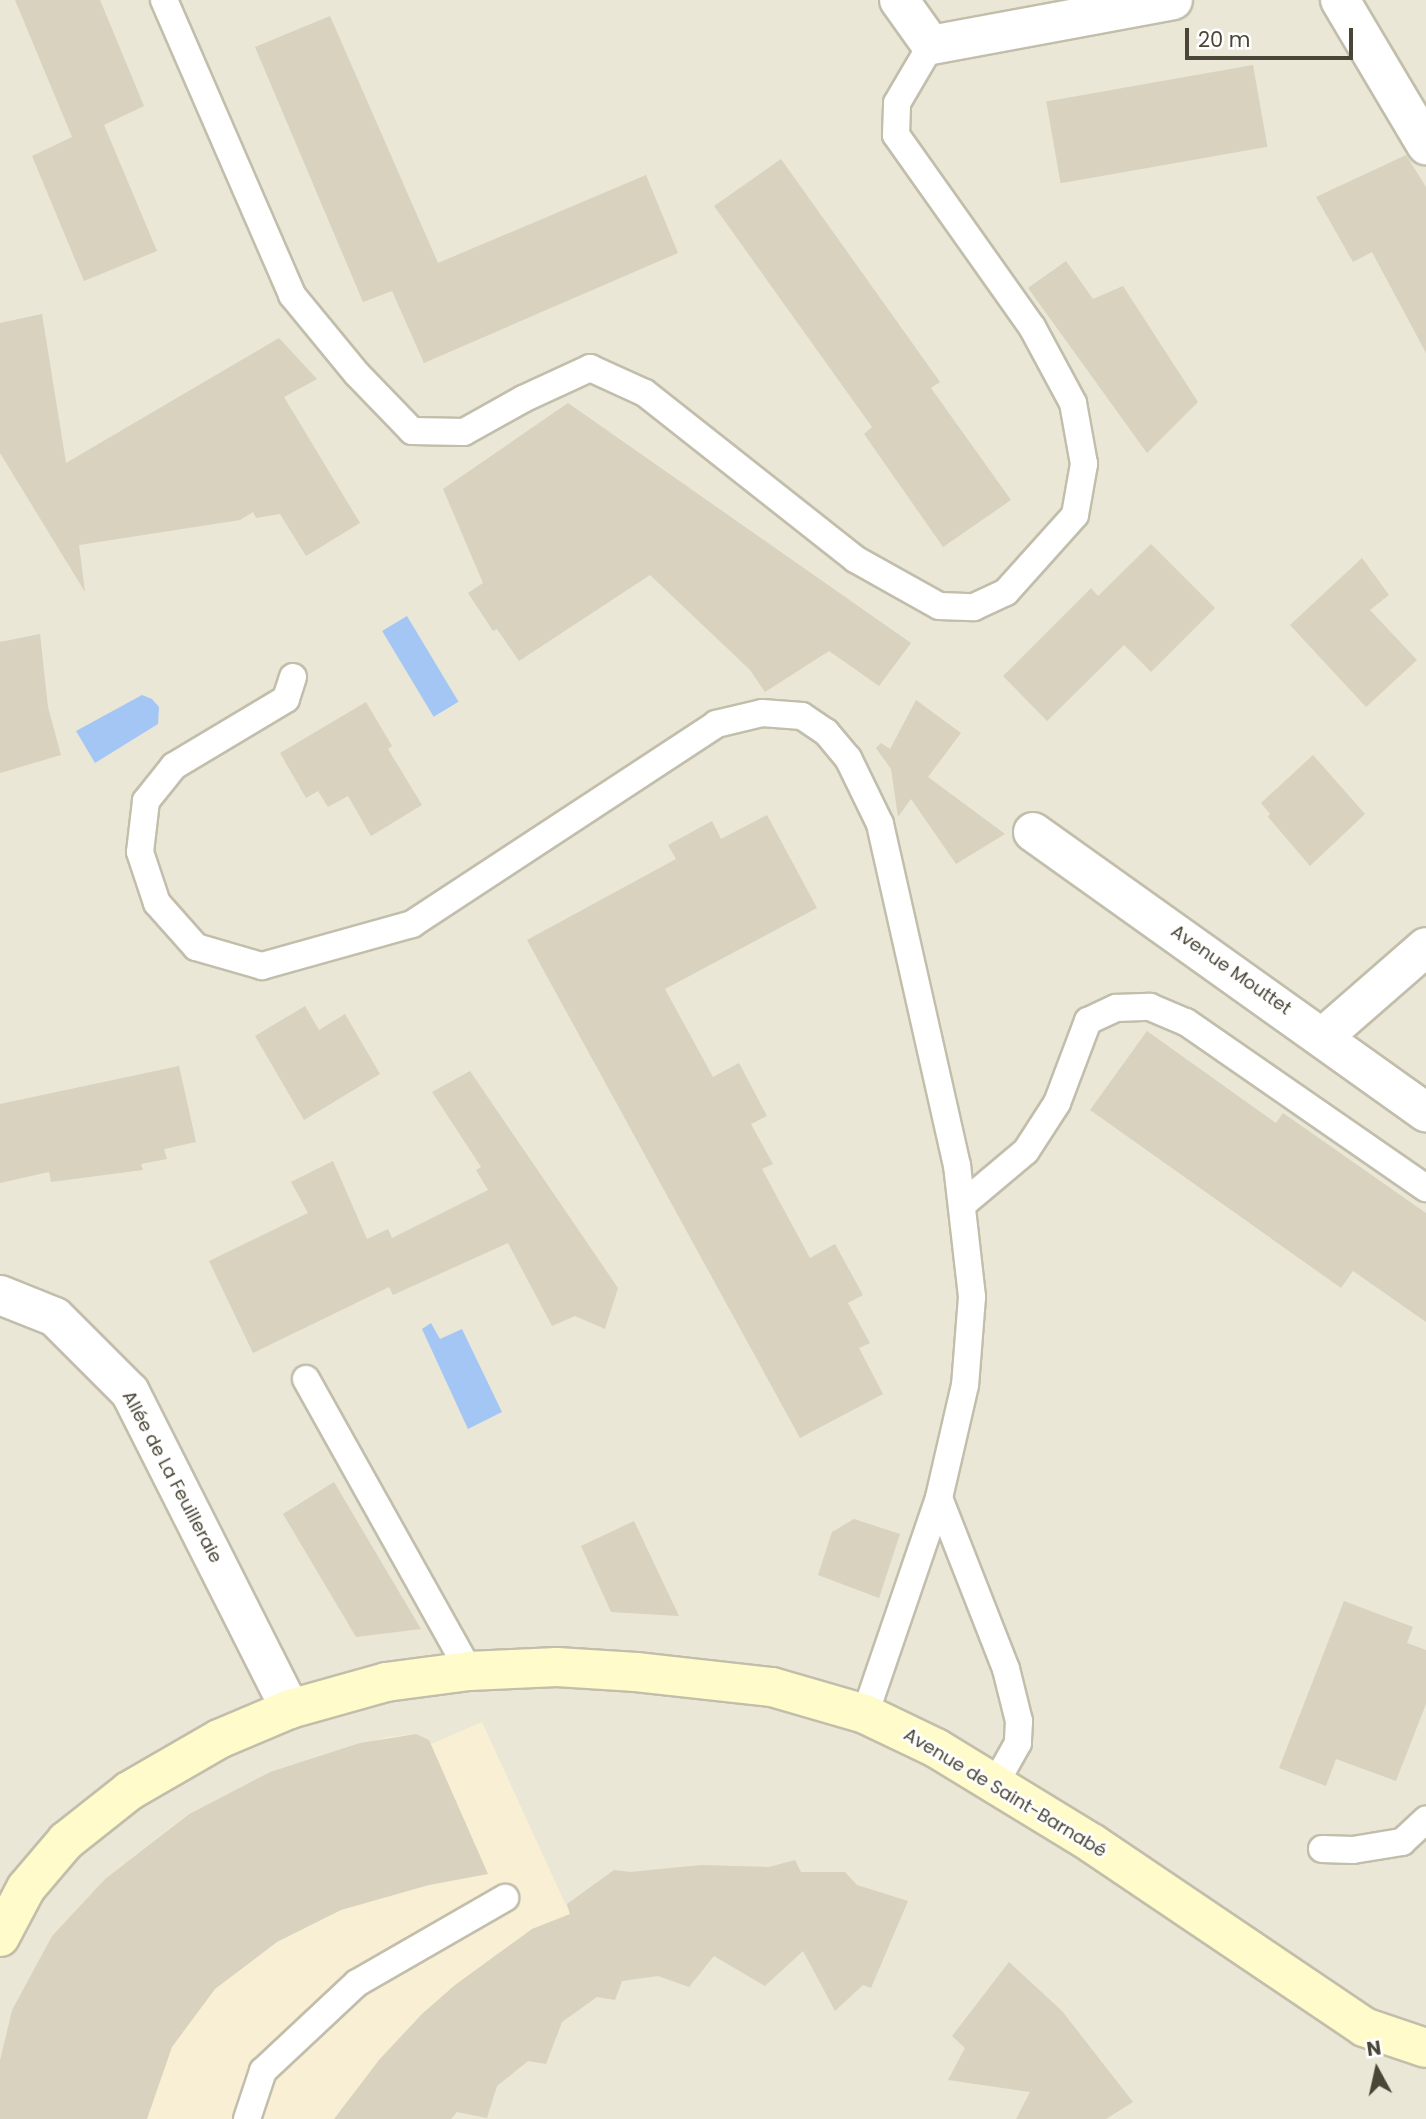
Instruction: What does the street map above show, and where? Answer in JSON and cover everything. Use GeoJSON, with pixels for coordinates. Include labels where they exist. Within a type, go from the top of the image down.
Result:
{"type":"FeatureCollection","features":[{"type":"Feature","properties":{"kind":"main road","name":"Avenue de Saint-Barnabé"},"geometry":{"type":"LineString","coordinates":[[0,1937],[26,1888],[66,1841],[118,1799],[219,1738],[290,1709],[386,1682],[469,1671],[557,1667],[759,1685],[865,1714],[936,1748],[1093,1843],[1364,2027],[1426,2048]]}},
{"type":"Feature","properties":{"kind":"street"},"geometry":{"type":"LineString","coordinates":[[899,0],[931,45],[1172,0]]}},
{"type":"Feature","properties":{"kind":"street"},"geometry":{"type":"LineString","coordinates":[[1340,0],[1426,145]]}},
{"type":"Feature","properties":{"kind":"street","name":"Avenue Mouttet"},"geometry":{"type":"LineString","coordinates":[[1033,832],[1325,1036],[1426,1112]]}},
{"type":"Feature","properties":{"kind":"street"},"geometry":{"type":"LineString","coordinates":[[1325,1036],[1426,947]]}},
{"type":"Feature","properties":{"kind":"street","name":"Allée de La Feuilleraie"},"geometry":{"type":"LineString","coordinates":[[0,1295],[55,1317],[130,1392],[290,1709]]}},
{"type":"Feature","properties":{"kind":"lane"},"geometry":{"type":"LineString","coordinates":[[164,0],[292,295],[357,374],[412,431],[464,432],[523,399],[590,368],[645,393],[855,559],[939,606],[974,607],[1006,592],[1075,515],[1084,464],[1073,403],[1032,327],[896,135],[897,103],[931,45]]}},
{"type":"Feature","properties":{"kind":"lane"},"geometry":{"type":"LineString","coordinates":[[293,677],[286,699],[174,766],[146,801],[140,852],[157,903],[196,947],[262,966],[412,924],[716,724],[762,713],[802,716],[826,732],[848,758],[880,824],[963,1204],[972,1297],[965,1385],[939,1499],[865,1714]]}},
{"type":"Feature","properties":{"kind":"lane"},"geometry":{"type":"LineString","coordinates":[[963,1204],[1026,1150],[1056,1103],[1088,1021],[1116,1007],[1150,1007],[1185,1022],[1426,1188]]}},
{"type":"Feature","properties":{"kind":"lane"},"geometry":{"type":"LineString","coordinates":[[306,1379],[469,1671]]}},
{"type":"Feature","properties":{"kind":"lane"},"geometry":{"type":"LineString","coordinates":[[939,1499],[1006,1669],[1019,1721],[1018,1743],[995,1784]]}},
{"type":"Feature","properties":{"kind":"lane"},"geometry":{"type":"LineString","coordinates":[[1322,1849],[1353,1850],[1402,1842],[1426,1820]]}},
{"type":"Feature","properties":{"kind":"lane"},"geometry":{"type":"LineString","coordinates":[[247,2119],[263,2071],[357,1983],[505,1898]]}},
{"type":"Feature","properties":{"kind":"shaded area"},"geometry":{"type":"Polygon","coordinates":[[[0,0],[1426,0],[1426,2119],[0,2119],[0,0]]]}},
{"type":"Feature","properties":{"kind":"shaded area"},"geometry":{"type":"Polygon","coordinates":[[[482,1722],[570,1914],[497,1954],[422,2014],[379,2060],[339,2119],[0,2119],[0,2060],[12,2010],[52,1936],[105,1879],[188,1814],[270,1772],[388,1737],[416,1734],[431,1744],[482,1722]]]}},
{"type":"Feature","properties":{"kind":"water"},"geometry":{"type":"Polygon","coordinates":[[[407,616],[459,702],[434,717],[382,631],[407,616]]]}},
{"type":"Feature","properties":{"kind":"water"},"geometry":{"type":"Polygon","coordinates":[[[142,695],[152,699],[159,707],[158,724],[95,763],[76,731],[142,695]]]}},
{"type":"Feature","properties":{"kind":"water"},"geometry":{"type":"Polygon","coordinates":[[[431,1323],[440,1339],[462,1329],[502,1412],[468,1429],[422,1329],[431,1323]]]}},
{"type":"Feature","properties":{"kind":"building"},"geometry":{"type":"Polygon","coordinates":[[[15,0],[100,0],[144,106],[104,125],[157,251],[84,281],[32,156],[72,137],[15,0]]]}},
{"type":"Feature","properties":{"kind":"building"},"geometry":{"type":"Polygon","coordinates":[[[330,16],[438,263],[646,175],[678,253],[424,363],[392,291],[363,302],[255,47],[330,16]]]}},
{"type":"Feature","properties":{"kind":"building"},"geometry":{"type":"Polygon","coordinates":[[[1253,65],[1267,147],[1061,183],[1046,101],[1253,65]]]}},
{"type":"Feature","properties":{"kind":"building"},"geometry":{"type":"Polygon","coordinates":[[[1406,155],[1426,187],[1426,353],[1372,252],[1353,262],[1316,197],[1406,155]]]}},
{"type":"Feature","properties":{"kind":"building"},"geometry":{"type":"Polygon","coordinates":[[[781,159],[940,382],[931,388],[1011,500],[943,547],[864,434],[872,427],[714,206],[781,159]]]}},
{"type":"Feature","properties":{"kind":"building"},"geometry":{"type":"Polygon","coordinates":[[[1066,261],[1093,299],[1123,286],[1198,402],[1147,453],[1028,288],[1066,261]]]}},
{"type":"Feature","properties":{"kind":"building"},"geometry":{"type":"Polygon","coordinates":[[[42,314],[66,463],[279,338],[317,379],[284,397],[360,523],[306,556],[280,514],[256,518],[253,512],[240,520],[79,545],[85,592],[0,453],[0,323],[42,314]]]}},
{"type":"Feature","properties":{"kind":"building"},"geometry":{"type":"Polygon","coordinates":[[[568,403],[911,643],[879,686],[829,651],[765,692],[750,670],[650,575],[519,661],[497,629],[493,631],[468,593],[483,583],[443,489],[568,403]]]}},
{"type":"Feature","properties":{"kind":"building"},"geometry":{"type":"Polygon","coordinates":[[[1151,544],[1215,608],[1151,672],[1124,645],[1047,721],[1003,676],[1091,588],[1098,596],[1151,544]]]}},
{"type":"Feature","properties":{"kind":"building"},"geometry":{"type":"Polygon","coordinates":[[[1362,558],[1389,595],[1370,610],[1417,660],[1366,707],[1290,625],[1362,558]]]}},
{"type":"Feature","properties":{"kind":"building"},"geometry":{"type":"Polygon","coordinates":[[[40,634],[48,707],[61,755],[0,773],[0,642],[40,634]]]}},
{"type":"Feature","properties":{"kind":"building"},"geometry":{"type":"Polygon","coordinates":[[[916,700],[961,733],[928,777],[1005,834],[956,864],[911,799],[898,817],[891,769],[876,748],[881,743],[890,749],[916,700]]]}},
{"type":"Feature","properties":{"kind":"building"},"geometry":{"type":"Polygon","coordinates":[[[366,702],[392,746],[388,749],[422,805],[371,836],[348,796],[328,807],[318,791],[306,798],[280,753],[366,702]]]}},
{"type":"Feature","properties":{"kind":"building"},"geometry":{"type":"Polygon","coordinates":[[[1313,755],[1365,814],[1310,866],[1268,817],[1270,814],[1261,803],[1313,755]]]}},
{"type":"Feature","properties":{"kind":"building"},"geometry":{"type":"Polygon","coordinates":[[[767,815],[817,908],[665,989],[713,1077],[739,1063],[767,1116],[751,1124],[773,1164],[762,1169],[810,1258],[835,1244],[863,1295],[848,1303],[870,1343],[859,1348],[883,1394],[800,1438],[527,940],[676,859],[668,845],[712,821],[721,839],[767,815]]]}},
{"type":"Feature","properties":{"kind":"building"},"geometry":{"type":"Polygon","coordinates":[[[305,1006],[319,1030],[345,1014],[380,1074],[304,1120],[255,1036],[305,1006]]]}},
{"type":"Feature","properties":{"kind":"building"},"geometry":{"type":"Polygon","coordinates":[[[1147,1031],[1276,1123],[1283,1113],[1426,1213],[1426,1322],[1353,1271],[1341,1288],[1090,1110],[1147,1031]]]}},
{"type":"Feature","properties":{"kind":"building"},"geometry":{"type":"Polygon","coordinates":[[[179,1066],[196,1142],[164,1149],[167,1159],[141,1164],[143,1170],[51,1182],[49,1172],[0,1183],[0,1104],[179,1066]]]}},
{"type":"Feature","properties":{"kind":"building"},"geometry":{"type":"Polygon","coordinates":[[[470,1071],[618,1288],[605,1329],[575,1316],[552,1326],[508,1243],[393,1295],[389,1287],[253,1353],[209,1261],[308,1213],[291,1182],[333,1161],[367,1239],[388,1229],[392,1238],[488,1190],[476,1170],[481,1167],[432,1092],[470,1071]]]}},
{"type":"Feature","properties":{"kind":"building"},"geometry":{"type":"Polygon","coordinates":[[[334,1482],[421,1629],[356,1637],[283,1514],[334,1482]]]}},
{"type":"Feature","properties":{"kind":"building"},"geometry":{"type":"Polygon","coordinates":[[[854,1519],[900,1534],[879,1598],[818,1575],[832,1532],[854,1519]]]}},
{"type":"Feature","properties":{"kind":"building"},"geometry":{"type":"Polygon","coordinates":[[[634,1521],[679,1616],[611,1612],[581,1546],[634,1521]]]}},
{"type":"Feature","properties":{"kind":"building"},"geometry":{"type":"Polygon","coordinates":[[[1344,1601],[1413,1627],[1407,1643],[1426,1650],[1426,1704],[1396,1781],[1336,1759],[1326,1786],[1279,1768],[1344,1601]]]}},
{"type":"Feature","properties":{"kind":"building"},"geometry":{"type":"Polygon","coordinates":[[[416,1734],[429,1740],[488,1874],[429,1885],[341,1910],[277,1942],[215,1989],[172,2047],[147,2119],[0,2119],[0,2060],[12,2010],[52,1936],[105,1879],[189,1814],[270,1772],[360,1743],[416,1734]]]}},
{"type":"Feature","properties":{"kind":"building"},"geometry":{"type":"Polygon","coordinates":[[[795,1860],[801,1872],[845,1872],[857,1885],[908,1901],[871,1988],[863,1985],[835,2011],[803,1951],[765,1986],[714,1956],[689,1987],[658,1976],[622,1981],[615,2000],[597,1997],[562,2022],[546,2064],[528,2061],[497,2086],[487,2118],[457,2112],[451,2119],[334,2119],[379,2060],[422,2014],[455,1985],[532,1929],[570,1914],[567,1904],[614,1870],[630,1872],[701,1865],[769,1867],[795,1860]]]}},
{"type":"Feature","properties":{"kind":"building"},"geometry":{"type":"Polygon","coordinates":[[[1009,1962],[1062,2011],[1133,2102],[1106,2119],[1016,2119],[1030,2092],[948,2080],[965,2048],[952,2036],[1009,1962]]]}}]}
